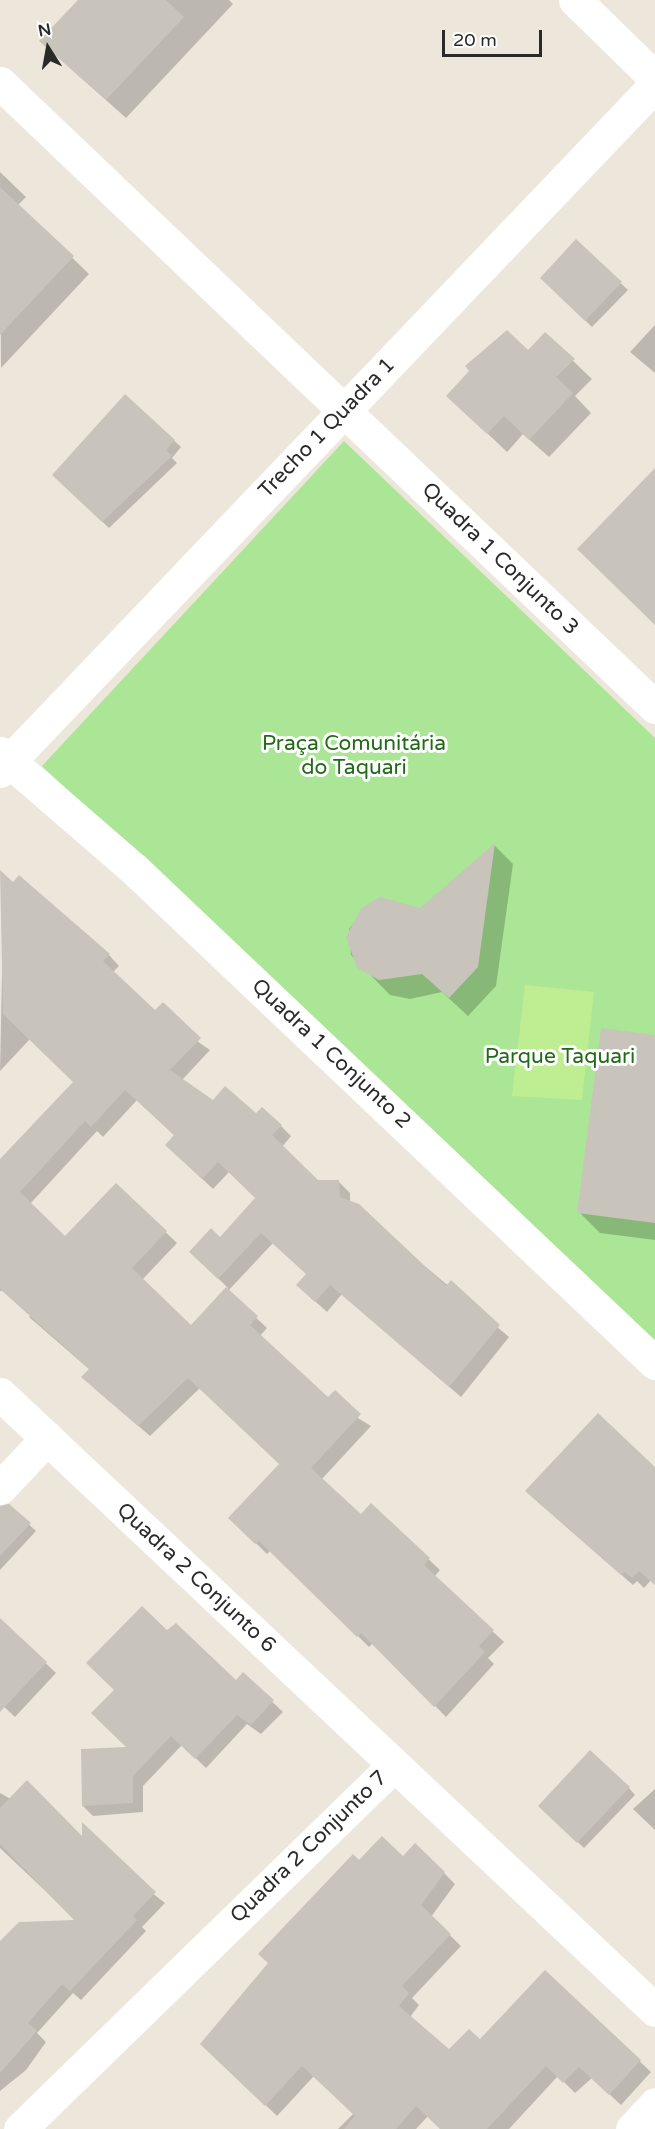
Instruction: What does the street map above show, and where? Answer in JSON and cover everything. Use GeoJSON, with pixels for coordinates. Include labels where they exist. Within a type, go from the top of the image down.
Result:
{"type":"FeatureCollection","features":[{"type":"Feature","properties":{"kind":"street"},"geometry":{"type":"LineString","coordinates":[[575,0],[655,78]]}},
{"type":"Feature","properties":{"kind":"street","name":"Quadra 1 Conjunto 3"},"geometry":{"type":"LineString","coordinates":[[0,83],[655,707]]}},
{"type":"Feature","properties":{"kind":"street","name":"Trecho 1 Quadra 1"},"geometry":{"type":"LineString","coordinates":[[3,762],[655,85]]}},
{"type":"Feature","properties":{"kind":"street","name":"Quadra 1 Conjunto 2"},"geometry":{"type":"LineString","coordinates":[[3,762],[134,869],[655,1363]]}},
{"type":"Feature","properties":{"kind":"street","name":"Quadra 2 Conjunto 6"},"geometry":{"type":"LineString","coordinates":[[0,1394],[394,1765]]}},
{"type":"Feature","properties":{"kind":"street"},"geometry":{"type":"LineString","coordinates":[[0,1488],[47,1438]]}},
{"type":"Feature","properties":{"kind":"street","name":"Quadra 2 Conjunto 7"},"geometry":{"type":"LineString","coordinates":[[20,2129],[394,1765],[655,2010]]}},
{"type":"Feature","properties":{"kind":"street"},"geometry":{"type":"LineString","coordinates":[[632,2129],[655,2104]]}},
{"type":"Feature","properties":{"kind":"green space","name":"Praça Comunitária do Taquari"},"geometry":{"type":"Polygon","coordinates":[[[344,441],[655,738],[655,1341],[42,766],[344,441]]]}},
{"type":"Feature","properties":{"kind":"green space","name":"Parque Taquari"},"geometry":{"type":"Polygon","coordinates":[[[525,985],[594,992],[582,1100],[512,1096],[525,985]]]}},
{"type":"Feature","properties":{"kind":"building"},"geometry":{"type":"Polygon","coordinates":[[[78,0],[166,0],[184,17],[106,100],[39,41],[78,0]]]}},
{"type":"Feature","properties":{"kind":"building"},"geometry":{"type":"Polygon","coordinates":[[[0,187],[74,256],[0,335],[0,187]]]}},
{"type":"Feature","properties":{"kind":"building"},"geometry":{"type":"Polygon","coordinates":[[[576,239],[622,282],[585,321],[540,278],[576,239]]]}},
{"type":"Feature","properties":{"kind":"building"},"geometry":{"type":"Polygon","coordinates":[[[507,330],[528,350],[545,332],[575,359],[556,377],[573,393],[529,440],[504,416],[487,434],[446,396],[469,371],[465,366],[507,330]]]}},
{"type":"Feature","properties":{"kind":"building"},"geometry":{"type":"Polygon","coordinates":[[[125,394],[175,440],[166,450],[172,456],[102,522],[52,475],[125,394]]]}},
{"type":"Feature","properties":{"kind":"building"},"geometry":{"type":"Polygon","coordinates":[[[655,468],[655,625],[577,549],[655,468]]]}},
{"type":"Feature","properties":{"kind":"building"},"geometry":{"type":"Polygon","coordinates":[[[495,843],[478,967],[449,998],[422,974],[379,980],[357,968],[346,937],[361,908],[380,897],[420,908],[495,843]]]}},
{"type":"Feature","properties":{"kind":"building"},"geometry":{"type":"Polygon","coordinates":[[[0,870],[13,882],[19,875],[110,954],[103,961],[155,1010],[163,1002],[201,1038],[170,1070],[213,1100],[225,1086],[256,1113],[262,1107],[282,1125],[272,1135],[318,1180],[339,1180],[340,1197],[359,1204],[446,1286],[451,1280],[500,1325],[449,1387],[330,1285],[315,1302],[296,1285],[306,1274],[261,1233],[218,1279],[189,1252],[211,1228],[220,1237],[255,1198],[218,1162],[202,1179],[165,1145],[174,1135],[125,1090],[91,1127],[85,1121],[20,1192],[65,1236],[116,1183],[167,1231],[132,1268],[191,1325],[226,1287],[258,1316],[250,1325],[328,1397],[335,1390],[361,1414],[311,1468],[361,1514],[371,1503],[430,1558],[424,1565],[494,1630],[479,1646],[485,1652],[434,1707],[361,1633],[357,1637],[259,1541],[255,1544],[228,1518],[279,1464],[188,1378],[138,1426],[81,1377],[89,1369],[0,1289],[0,1159],[73,1082],[3,1014],[0,870]]]}},
{"type":"Feature","properties":{"kind":"building"},"geometry":{"type":"Polygon","coordinates":[[[601,1028],[655,1035],[655,1223],[577,1213],[601,1028]]]}},
{"type":"Feature","properties":{"kind":"building"},"geometry":{"type":"Polygon","coordinates":[[[598,1413],[655,1467],[655,1585],[639,1571],[632,1578],[625,1572],[621,1575],[525,1491],[598,1413]]]}},
{"type":"Feature","properties":{"kind":"building"},"geometry":{"type":"Polygon","coordinates":[[[9,1504],[31,1523],[0,1556],[0,1506],[9,1504]]]}},
{"type":"Feature","properties":{"kind":"building"},"geometry":{"type":"Polygon","coordinates":[[[142,1606],[167,1630],[176,1623],[236,1680],[243,1672],[274,1700],[251,1725],[237,1715],[195,1759],[171,1736],[133,1776],[133,1803],[82,1806],[81,1749],[126,1747],[91,1713],[114,1690],[86,1663],[142,1606]]]}},
{"type":"Feature","properties":{"kind":"building"},"geometry":{"type":"Polygon","coordinates":[[[0,1618],[47,1662],[0,1712],[0,1618]]]}},
{"type":"Feature","properties":{"kind":"building"},"geometry":{"type":"Polygon","coordinates":[[[590,1750],[630,1787],[577,1843],[538,1806],[590,1750]]]}},
{"type":"Feature","properties":{"kind":"building"},"geometry":{"type":"Polygon","coordinates":[[[27,1780],[82,1836],[82,1822],[156,1892],[133,1916],[137,1920],[70,1991],[62,1984],[28,2023],[37,2031],[0,2073],[0,1941],[19,1922],[74,1920],[0,1844],[0,1808],[27,1780]]]}},
{"type":"Feature","properties":{"kind":"building"},"geometry":{"type":"Polygon","coordinates":[[[382,1836],[403,1856],[415,1843],[445,1872],[421,1905],[451,1934],[402,1986],[409,1993],[399,2006],[449,2049],[469,2029],[480,2039],[545,1970],[641,2060],[609,2095],[579,2067],[563,2083],[546,2066],[487,2129],[440,2129],[416,2106],[396,2129],[344,2129],[355,2116],[302,2066],[265,2106],[200,2044],[268,1963],[258,1954],[353,1854],[359,1860],[382,1836]]]}}]}
